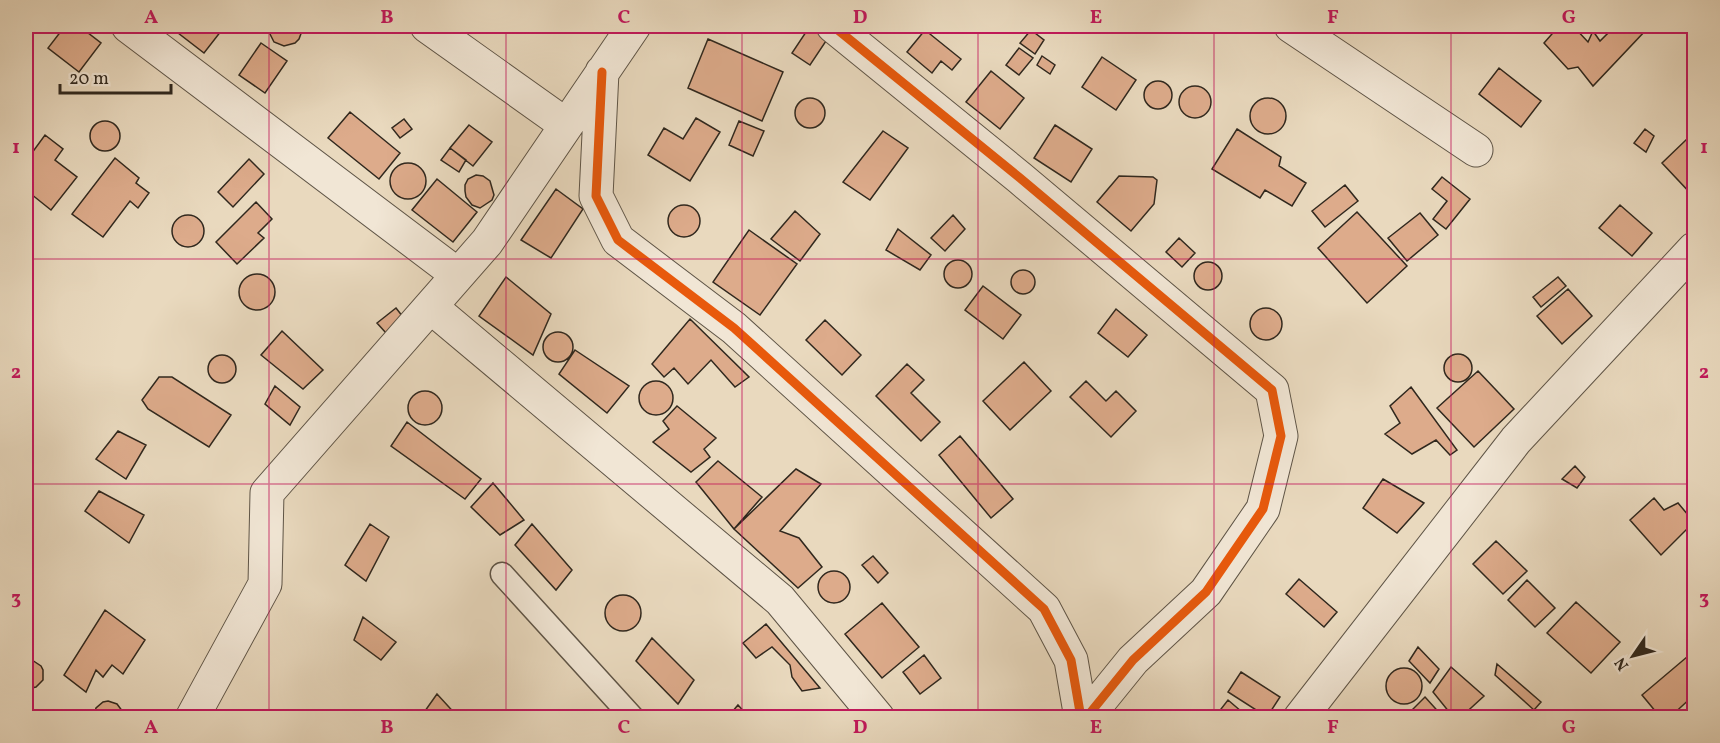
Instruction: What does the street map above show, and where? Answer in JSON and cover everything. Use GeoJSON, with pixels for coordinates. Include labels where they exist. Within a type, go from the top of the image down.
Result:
{"type":"FeatureCollection","features":[{"type":"Feature","properties":{"kind":"street"},"geometry":{"type":"LineString","coordinates":[[128,26],[458,275]]}},
{"type":"Feature","properties":{"kind":"street"},"geometry":{"type":"LineString","coordinates":[[427,26],[566,125]]}},
{"type":"Feature","properties":{"kind":"street"},"geometry":{"type":"LineString","coordinates":[[192,717],[265,584],[267,493],[487,242],[634,26]]}},
{"type":"Feature","properties":{"kind":"street"},"geometry":{"type":"LineString","coordinates":[[833,26],[1011,170],[1272,390],[1281,436],[1263,509],[1206,592],[1133,660],[1086,717]]}},
{"type":"Feature","properties":{"kind":"street"},"geometry":{"type":"LineString","coordinates":[[1291,26],[1476,150]]}},
{"type":"Feature","properties":{"kind":"street"},"geometry":{"type":"LineString","coordinates":[[602,72],[596,196],[618,240],[734,328],[1044,609],[1071,660],[1081,717]]}},
{"type":"Feature","properties":{"kind":"street"},"geometry":{"type":"LineString","coordinates":[[1300,717],[1516,440],[1695,249]]}},
{"type":"Feature","properties":{"kind":"street"},"geometry":{"type":"LineString","coordinates":[[430,307],[780,600],[878,717]]}},
{"type":"Feature","properties":{"kind":"lane"},"geometry":{"type":"LineString","coordinates":[[502,574],[633,717]]}},
{"type":"Feature","properties":{"kind":"building"},"geometry":{"type":"Polygon","coordinates":[[[65,26],[79,26],[101,43],[79,72],[48,48],[65,26]]]}},
{"type":"Feature","properties":{"kind":"building"},"geometry":{"type":"Polygon","coordinates":[[[169,26],[225,26],[204,53],[169,26]]]}},
{"type":"Feature","properties":{"kind":"building"},"geometry":{"type":"Polygon","coordinates":[[[269,26],[303,26],[303,28],[295,43],[284,46],[274,42],[269,26]]]}},
{"type":"Feature","properties":{"kind":"building"},"geometry":{"type":"Polygon","coordinates":[[[810,26],[828,38],[810,65],[792,53],[810,26]]]}},
{"type":"Feature","properties":{"kind":"building"},"geometry":{"type":"Polygon","coordinates":[[[1559,26],[1573,26],[1588,42],[1593,31],[1600,41],[1608,33],[1598,26],[1638,26],[1645,31],[1593,86],[1578,67],[1568,69],[1544,43],[1559,26]]]}},
{"type":"Feature","properties":{"kind":"building"},"geometry":{"type":"Polygon","coordinates":[[[925,30],[961,59],[952,70],[941,61],[932,73],[907,52],[925,30]]]}},
{"type":"Feature","properties":{"kind":"building"},"geometry":{"type":"Polygon","coordinates":[[[1031,30],[1044,40],[1035,54],[1020,43],[1031,30]]]}},
{"type":"Feature","properties":{"kind":"building"},"geometry":{"type":"Polygon","coordinates":[[[708,39],[783,72],[762,121],[688,88],[708,39]]]}},
{"type":"Feature","properties":{"kind":"building"},"geometry":{"type":"Polygon","coordinates":[[[261,43],[287,61],[265,93],[239,75],[261,43]]]}},
{"type":"Feature","properties":{"kind":"building"},"geometry":{"type":"Polygon","coordinates":[[[1019,48],[1033,58],[1019,75],[1006,65],[1019,48]]]}},
{"type":"Feature","properties":{"kind":"building"},"geometry":{"type":"Polygon","coordinates":[[[1042,56],[1055,65],[1050,74],[1037,65],[1042,56]]]}},
{"type":"Feature","properties":{"kind":"building"},"geometry":{"type":"Polygon","coordinates":[[[1102,57],[1136,80],[1116,110],[1082,87],[1102,57]]]}},
{"type":"Feature","properties":{"kind":"building"},"geometry":{"type":"Polygon","coordinates":[[[1499,68],[1541,101],[1521,127],[1479,94],[1499,68]]]}},
{"type":"Feature","properties":{"kind":"building"},"geometry":{"type":"Polygon","coordinates":[[[991,71],[1024,98],[1000,129],[966,102],[991,71]]]}},
{"type":"Feature","properties":{"kind":"building"},"geometry":{"type":"Polygon","coordinates":[[[1158,81],[1168,85],[1172,95],[1168,105],[1158,109],[1148,105],[1144,95],[1148,85],[1158,81]]]}},
{"type":"Feature","properties":{"kind":"building"},"geometry":{"type":"Polygon","coordinates":[[[1195,86],[1206,91],[1211,102],[1206,113],[1195,118],[1184,113],[1179,102],[1184,91],[1195,86]]]}},
{"type":"Feature","properties":{"kind":"building"},"geometry":{"type":"Polygon","coordinates":[[[810,98],[816,99],[824,107],[824,119],[816,127],[810,128],[804,127],[796,119],[795,113],[796,107],[804,99],[810,98]]]}},
{"type":"Feature","properties":{"kind":"building"},"geometry":{"type":"Polygon","coordinates":[[[1268,98],[1280,104],[1286,116],[1280,128],[1268,134],[1256,128],[1250,116],[1256,104],[1268,98]]]}},
{"type":"Feature","properties":{"kind":"building"},"geometry":{"type":"Polygon","coordinates":[[[350,112],[400,153],[379,179],[328,138],[350,112]]]}},
{"type":"Feature","properties":{"kind":"building"},"geometry":{"type":"Polygon","coordinates":[[[696,118],[720,132],[690,181],[648,155],[664,128],[683,139],[696,118]]]}},
{"type":"Feature","properties":{"kind":"building"},"geometry":{"type":"Polygon","coordinates":[[[404,119],[412,129],[400,138],[392,128],[404,119]]]}},
{"type":"Feature","properties":{"kind":"building"},"geometry":{"type":"Polygon","coordinates":[[[105,121],[115,126],[120,136],[115,146],[105,151],[95,146],[90,136],[95,126],[105,121]]]}},
{"type":"Feature","properties":{"kind":"building"},"geometry":{"type":"Polygon","coordinates":[[[739,121],[764,131],[753,156],[729,145],[739,121]]]}},
{"type":"Feature","properties":{"kind":"building"},"geometry":{"type":"Polygon","coordinates":[[[469,125],[492,142],[473,166],[450,148],[469,125]]]}},
{"type":"Feature","properties":{"kind":"building"},"geometry":{"type":"Polygon","coordinates":[[[1055,125],[1092,149],[1071,182],[1034,158],[1055,125]]]}},
{"type":"Feature","properties":{"kind":"building"},"geometry":{"type":"Polygon","coordinates":[[[1237,129],[1281,157],[1279,166],[1306,183],[1292,206],[1265,190],[1260,198],[1212,169],[1237,129]]]}},
{"type":"Feature","properties":{"kind":"building"},"geometry":{"type":"Polygon","coordinates":[[[1645,129],[1654,136],[1646,152],[1634,143],[1645,129]]]}},
{"type":"Feature","properties":{"kind":"building"},"geometry":{"type":"Polygon","coordinates":[[[883,131],[908,148],[870,200],[843,182],[883,131]]]}},
{"type":"Feature","properties":{"kind":"building"},"geometry":{"type":"Polygon","coordinates":[[[45,135],[63,149],[55,160],[77,177],[51,210],[26,190],[26,161],[45,135]]]}},
{"type":"Feature","properties":{"kind":"building"},"geometry":{"type":"Polygon","coordinates":[[[1688,138],[1694,145],[1694,197],[1662,163],[1688,138]]]}},
{"type":"Feature","properties":{"kind":"building"},"geometry":{"type":"Polygon","coordinates":[[[450,148],[466,160],[459,172],[441,160],[450,148]]]}},
{"type":"Feature","properties":{"kind":"building"},"geometry":{"type":"Polygon","coordinates":[[[115,158],[139,178],[136,183],[149,193],[138,208],[130,201],[103,237],[72,214],[115,158]]]}},
{"type":"Feature","properties":{"kind":"building"},"geometry":{"type":"Polygon","coordinates":[[[249,159],[264,174],[233,207],[218,192],[249,159]]]}},
{"type":"Feature","properties":{"kind":"building"},"geometry":{"type":"Polygon","coordinates":[[[408,163],[421,168],[426,181],[421,194],[408,199],[395,194],[390,181],[395,168],[408,163]]]}},
{"type":"Feature","properties":{"kind":"building"},"geometry":{"type":"Polygon","coordinates":[[[476,175],[483,176],[490,181],[494,195],[492,200],[480,208],[472,205],[465,191],[468,179],[476,175]]]}},
{"type":"Feature","properties":{"kind":"building"},"geometry":{"type":"Polygon","coordinates":[[[1119,176],[1153,177],[1157,180],[1154,204],[1131,231],[1097,202],[1119,176]]]}},
{"type":"Feature","properties":{"kind":"building"},"geometry":{"type":"Polygon","coordinates":[[[1442,177],[1470,199],[1446,229],[1433,219],[1447,201],[1432,189],[1442,177]]]}},
{"type":"Feature","properties":{"kind":"building"},"geometry":{"type":"Polygon","coordinates":[[[437,179],[477,212],[453,242],[412,210],[437,179]]]}},
{"type":"Feature","properties":{"kind":"building"},"geometry":{"type":"Polygon","coordinates":[[[1345,185],[1358,201],[1325,227],[1312,211],[1345,185]]]}},
{"type":"Feature","properties":{"kind":"building"},"geometry":{"type":"Polygon","coordinates":[[[556,189],[583,209],[551,258],[521,240],[556,189]]]}},
{"type":"Feature","properties":{"kind":"building"},"geometry":{"type":"Polygon","coordinates":[[[256,202],[272,219],[258,233],[264,238],[237,264],[216,242],[256,202]]]}},
{"type":"Feature","properties":{"kind":"building"},"geometry":{"type":"Polygon","coordinates":[[[684,205],[695,210],[700,221],[695,232],[684,237],[673,232],[668,221],[673,210],[684,205]]]}},
{"type":"Feature","properties":{"kind":"building"},"geometry":{"type":"Polygon","coordinates":[[[1620,205],[1652,233],[1632,256],[1599,228],[1620,205]]]}},
{"type":"Feature","properties":{"kind":"building"},"geometry":{"type":"Polygon","coordinates":[[[795,211],[820,234],[800,261],[771,239],[795,211]]]}},
{"type":"Feature","properties":{"kind":"building"},"geometry":{"type":"Polygon","coordinates":[[[1357,212],[1407,266],[1367,303],[1318,248],[1357,212]]]}},
{"type":"Feature","properties":{"kind":"building"},"geometry":{"type":"Polygon","coordinates":[[[1420,213],[1438,235],[1407,261],[1388,238],[1420,213]]]}},
{"type":"Feature","properties":{"kind":"building"},"geometry":{"type":"Polygon","coordinates":[[[188,215],[199,220],[204,231],[199,242],[188,247],[177,242],[172,231],[177,220],[188,215]]]}},
{"type":"Feature","properties":{"kind":"building"},"geometry":{"type":"Polygon","coordinates":[[[953,215],[965,229],[945,251],[931,238],[953,215]]]}},
{"type":"Feature","properties":{"kind":"building"},"geometry":{"type":"Polygon","coordinates":[[[898,229],[931,255],[920,270],[886,250],[898,229]]]}},
{"type":"Feature","properties":{"kind":"building"},"geometry":{"type":"Polygon","coordinates":[[[749,230],[797,264],[760,315],[713,282],[749,230]]]}},
{"type":"Feature","properties":{"kind":"building"},"geometry":{"type":"Polygon","coordinates":[[[1179,238],[1195,253],[1182,267],[1166,252],[1179,238]]]}},
{"type":"Feature","properties":{"kind":"building"},"geometry":{"type":"Polygon","coordinates":[[[958,260],[968,264],[972,274],[968,284],[958,288],[948,284],[944,274],[948,264],[958,260]]]}},
{"type":"Feature","properties":{"kind":"building"},"geometry":{"type":"Polygon","coordinates":[[[1208,262],[1218,266],[1222,276],[1218,286],[1208,290],[1198,286],[1194,276],[1198,266],[1208,262]]]}},
{"type":"Feature","properties":{"kind":"building"},"geometry":{"type":"Polygon","coordinates":[[[1023,270],[1032,273],[1035,282],[1032,291],[1023,294],[1014,291],[1011,282],[1014,273],[1023,270]]]}},
{"type":"Feature","properties":{"kind":"building"},"geometry":{"type":"Polygon","coordinates":[[[257,274],[270,279],[275,292],[270,305],[257,310],[244,305],[239,292],[244,279],[257,274]]]}},
{"type":"Feature","properties":{"kind":"building"},"geometry":{"type":"Polygon","coordinates":[[[506,277],[551,314],[533,355],[479,316],[506,277]]]}},
{"type":"Feature","properties":{"kind":"building"},"geometry":{"type":"Polygon","coordinates":[[[1558,277],[1566,286],[1541,307],[1533,297],[1558,277]]]}},
{"type":"Feature","properties":{"kind":"building"},"geometry":{"type":"Polygon","coordinates":[[[983,286],[1021,315],[1003,339],[965,310],[983,286]]]}},
{"type":"Feature","properties":{"kind":"building"},"geometry":{"type":"Polygon","coordinates":[[[1568,289],[1592,316],[1562,344],[1537,316],[1568,289]]]}},
{"type":"Feature","properties":{"kind":"building"},"geometry":{"type":"Polygon","coordinates":[[[396,308],[403,317],[386,333],[377,323],[396,308]]]}},
{"type":"Feature","properties":{"kind":"building"},"geometry":{"type":"Polygon","coordinates":[[[1266,308],[1277,313],[1282,324],[1277,335],[1266,340],[1255,335],[1250,324],[1255,313],[1266,308]]]}},
{"type":"Feature","properties":{"kind":"building"},"geometry":{"type":"Polygon","coordinates":[[[1116,309],[1147,335],[1128,357],[1098,333],[1116,309]]]}},
{"type":"Feature","properties":{"kind":"building"},"geometry":{"type":"Polygon","coordinates":[[[690,319],[749,377],[735,387],[711,360],[688,384],[674,368],[664,377],[652,364],[690,319]]]}},
{"type":"Feature","properties":{"kind":"building"},"geometry":{"type":"Polygon","coordinates":[[[825,320],[861,355],[842,375],[806,340],[825,320]]]}},
{"type":"Feature","properties":{"kind":"building"},"geometry":{"type":"Polygon","coordinates":[[[282,331],[323,370],[303,389],[261,355],[282,331]]]}},
{"type":"Feature","properties":{"kind":"building"},"geometry":{"type":"Polygon","coordinates":[[[558,332],[568,337],[573,347],[568,357],[558,362],[548,357],[543,347],[548,337],[558,332]]]}},
{"type":"Feature","properties":{"kind":"building"},"geometry":{"type":"Polygon","coordinates":[[[575,350],[629,386],[607,413],[559,374],[575,350]]]}},
{"type":"Feature","properties":{"kind":"building"},"geometry":{"type":"Polygon","coordinates":[[[1458,354],[1468,358],[1472,368],[1468,378],[1458,382],[1448,378],[1444,368],[1448,358],[1458,354]]]}},
{"type":"Feature","properties":{"kind":"building"},"geometry":{"type":"Polygon","coordinates":[[[222,355],[232,359],[236,369],[232,379],[222,383],[212,379],[208,369],[212,359],[222,355]]]}},
{"type":"Feature","properties":{"kind":"building"},"geometry":{"type":"Polygon","coordinates":[[[1024,362],[1051,391],[1010,430],[983,401],[1024,362]]]}},
{"type":"Feature","properties":{"kind":"building"},"geometry":{"type":"Polygon","coordinates":[[[907,364],[924,380],[911,393],[940,422],[921,441],[876,396],[907,364]]]}},
{"type":"Feature","properties":{"kind":"building"},"geometry":{"type":"Polygon","coordinates":[[[1478,371],[1514,409],[1474,447],[1437,408],[1478,371]]]}},
{"type":"Feature","properties":{"kind":"building"},"geometry":{"type":"Polygon","coordinates":[[[159,377],[172,377],[231,415],[209,447],[148,409],[142,400],[159,377]]]}},
{"type":"Feature","properties":{"kind":"building"},"geometry":{"type":"Polygon","coordinates":[[[656,381],[668,386],[673,398],[668,410],[656,415],[644,410],[639,398],[644,386],[656,381]]]}},
{"type":"Feature","properties":{"kind":"building"},"geometry":{"type":"Polygon","coordinates":[[[1086,381],[1106,401],[1116,391],[1136,411],[1111,437],[1070,397],[1086,381]]]}},
{"type":"Feature","properties":{"kind":"building"},"geometry":{"type":"Polygon","coordinates":[[[275,386],[300,407],[290,425],[265,404],[275,386]]]}},
{"type":"Feature","properties":{"kind":"building"},"geometry":{"type":"Polygon","coordinates":[[[1411,387],[1457,450],[1450,455],[1436,440],[1412,454],[1385,434],[1400,423],[1390,406],[1411,387]]]}},
{"type":"Feature","properties":{"kind":"building"},"geometry":{"type":"Polygon","coordinates":[[[425,391],[437,396],[442,408],[437,420],[425,425],[413,420],[408,408],[413,396],[425,391]]]}},
{"type":"Feature","properties":{"kind":"building"},"geometry":{"type":"Polygon","coordinates":[[[677,406],[716,438],[704,449],[710,457],[691,472],[653,442],[669,429],[663,421],[677,406]]]}},
{"type":"Feature","properties":{"kind":"building"},"geometry":{"type":"Polygon","coordinates":[[[407,422],[481,479],[465,499],[391,446],[407,422]]]}},
{"type":"Feature","properties":{"kind":"building"},"geometry":{"type":"Polygon","coordinates":[[[118,431],[146,445],[126,479],[96,459],[118,431]]]}},
{"type":"Feature","properties":{"kind":"building"},"geometry":{"type":"Polygon","coordinates":[[[960,436],[1013,499],[991,518],[939,455],[960,436]]]}},
{"type":"Feature","properties":{"kind":"building"},"geometry":{"type":"Polygon","coordinates":[[[718,461],[762,497],[734,529],[696,482],[718,461]]]}},
{"type":"Feature","properties":{"kind":"building"},"geometry":{"type":"Polygon","coordinates":[[[1575,466],[1585,477],[1577,488],[1562,479],[1575,466]]]}},
{"type":"Feature","properties":{"kind":"building"},"geometry":{"type":"Polygon","coordinates":[[[796,469],[821,484],[780,531],[799,538],[822,567],[798,588],[734,529],[796,469]]]}},
{"type":"Feature","properties":{"kind":"building"},"geometry":{"type":"Polygon","coordinates":[[[1383,479],[1424,503],[1397,533],[1363,508],[1383,479]]]}},
{"type":"Feature","properties":{"kind":"building"},"geometry":{"type":"Polygon","coordinates":[[[493,483],[524,520],[500,535],[471,507],[493,483]]]}},
{"type":"Feature","properties":{"kind":"building"},"geometry":{"type":"Polygon","coordinates":[[[99,491],[144,515],[129,543],[85,511],[99,491]]]}},
{"type":"Feature","properties":{"kind":"building"},"geometry":{"type":"Polygon","coordinates":[[[1654,498],[1664,510],[1678,503],[1694,522],[1661,555],[1630,520],[1654,498]]]}},
{"type":"Feature","properties":{"kind":"building"},"geometry":{"type":"Polygon","coordinates":[[[370,524],[389,537],[366,581],[345,565],[370,524]]]}},
{"type":"Feature","properties":{"kind":"building"},"geometry":{"type":"Polygon","coordinates":[[[532,524],[572,570],[556,590],[515,545],[532,524]]]}},
{"type":"Feature","properties":{"kind":"building"},"geometry":{"type":"Polygon","coordinates":[[[1694,526],[1694,547],[1688,538],[1694,526]]]}},
{"type":"Feature","properties":{"kind":"building"},"geometry":{"type":"Polygon","coordinates":[[[1496,541],[1527,571],[1503,594],[1473,564],[1496,541]]]}},
{"type":"Feature","properties":{"kind":"building"},"geometry":{"type":"Polygon","coordinates":[[[873,556],[888,573],[878,583],[862,565],[873,556]]]}},
{"type":"Feature","properties":{"kind":"building"},"geometry":{"type":"Polygon","coordinates":[[[834,571],[845,576],[850,587],[845,598],[834,603],[823,598],[818,587],[823,576],[834,571]]]}},
{"type":"Feature","properties":{"kind":"building"},"geometry":{"type":"Polygon","coordinates":[[[1299,579],[1337,612],[1324,627],[1286,594],[1299,579]]]}},
{"type":"Feature","properties":{"kind":"building"},"geometry":{"type":"Polygon","coordinates":[[[1527,580],[1555,608],[1535,627],[1508,600],[1527,580]]]}},
{"type":"Feature","properties":{"kind":"building"},"geometry":{"type":"Polygon","coordinates":[[[623,595],[636,600],[641,613],[636,626],[623,631],[610,626],[605,613],[610,600],[623,595]]]}},
{"type":"Feature","properties":{"kind":"building"},"geometry":{"type":"Polygon","coordinates":[[[1576,602],[1620,642],[1591,673],[1547,633],[1576,602]]]}},
{"type":"Feature","properties":{"kind":"building"},"geometry":{"type":"Polygon","coordinates":[[[882,603],[919,647],[882,678],[845,634],[882,603]]]}},
{"type":"Feature","properties":{"kind":"building"},"geometry":{"type":"Polygon","coordinates":[[[105,610],[145,640],[123,674],[112,665],[103,677],[96,670],[86,692],[64,675],[105,610]]]}},
{"type":"Feature","properties":{"kind":"building"},"geometry":{"type":"Polygon","coordinates":[[[363,617],[396,642],[381,660],[354,640],[363,617]]]}},
{"type":"Feature","properties":{"kind":"building"},"geometry":{"type":"Polygon","coordinates":[[[766,624],[820,688],[802,691],[792,677],[790,665],[772,647],[756,658],[743,643],[766,624]]]}},
{"type":"Feature","properties":{"kind":"building"},"geometry":{"type":"Polygon","coordinates":[[[652,638],[694,680],[678,704],[636,661],[652,638]]]}},
{"type":"Feature","properties":{"kind":"building"},"geometry":{"type":"Polygon","coordinates":[[[1418,647],[1439,669],[1430,683],[1409,661],[1418,647]]]}},
{"type":"Feature","properties":{"kind":"building"},"geometry":{"type":"Polygon","coordinates":[[[1694,651],[1694,695],[1669,718],[1661,718],[1642,695],[1694,651]]]}},
{"type":"Feature","properties":{"kind":"building"},"geometry":{"type":"Polygon","coordinates":[[[924,655],[941,678],[920,694],[903,672],[924,655]]]}},
{"type":"Feature","properties":{"kind":"building"},"geometry":{"type":"Polygon","coordinates":[[[32,660],[41,666],[43,680],[36,687],[26,689],[26,661],[32,660]]]}},
{"type":"Feature","properties":{"kind":"building"},"geometry":{"type":"Polygon","coordinates":[[[1497,664],[1541,702],[1534,710],[1495,675],[1497,664]]]}},
{"type":"Feature","properties":{"kind":"building"},"geometry":{"type":"Polygon","coordinates":[[[1451,667],[1484,696],[1460,718],[1454,718],[1433,692],[1451,667]]]}},
{"type":"Feature","properties":{"kind":"building"},"geometry":{"type":"Polygon","coordinates":[[[1404,668],[1416,674],[1422,686],[1416,698],[1404,704],[1392,698],[1386,686],[1392,674],[1404,668]]]}},
{"type":"Feature","properties":{"kind":"building"},"geometry":{"type":"Polygon","coordinates":[[[1241,672],[1280,697],[1267,717],[1228,692],[1241,672]]]}},
{"type":"Feature","properties":{"kind":"building"},"geometry":{"type":"Polygon","coordinates":[[[437,694],[459,718],[420,718],[437,694]]]}},
{"type":"Feature","properties":{"kind":"building"},"geometry":{"type":"Polygon","coordinates":[[[1425,697],[1444,718],[1413,718],[1409,713],[1425,697]]]}},
{"type":"Feature","properties":{"kind":"building"},"geometry":{"type":"Polygon","coordinates":[[[1228,700],[1249,718],[1214,718],[1228,700]]]}},
{"type":"Feature","properties":{"kind":"building"},"geometry":{"type":"Polygon","coordinates":[[[108,701],[117,704],[123,712],[123,718],[93,718],[96,708],[108,701]]]}},
{"type":"Feature","properties":{"kind":"building"},"geometry":{"type":"Polygon","coordinates":[[[738,705],[750,718],[727,718],[738,705]]]}},
{"type":"Feature","properties":{"kind":"cycle path"},"geometry":{"type":"LineString","coordinates":[[833,26],[1020,178],[1272,390],[1281,436],[1263,509],[1206,592],[1133,660],[1086,718]]}},
{"type":"Feature","properties":{"kind":"cycle path"},"geometry":{"type":"LineString","coordinates":[[602,72],[596,196],[618,240],[734,328],[1044,609],[1071,660],[1081,718]]}}]}
